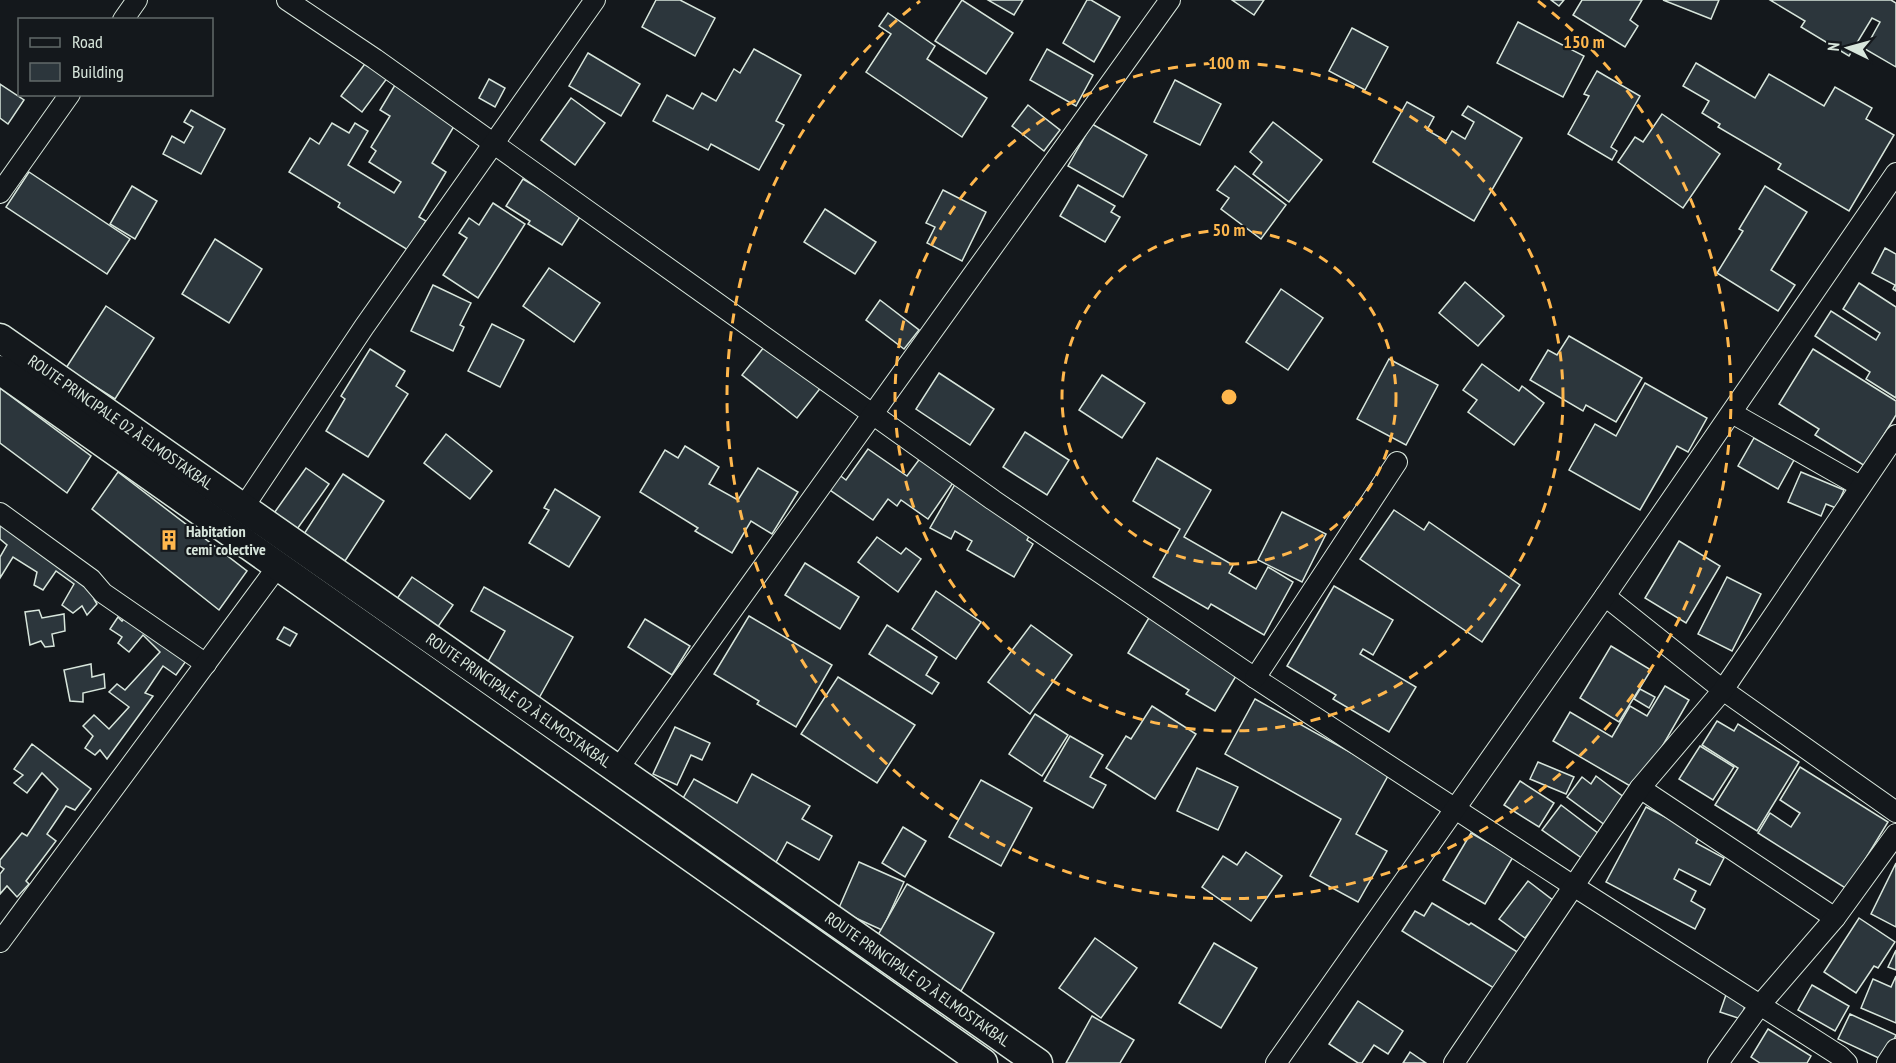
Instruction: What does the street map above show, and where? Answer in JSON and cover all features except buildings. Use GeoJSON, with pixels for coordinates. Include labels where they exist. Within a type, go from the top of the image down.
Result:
{"type":"FeatureCollection","features":[{"type":"Feature","properties":{"kind":"main road","name":"ROUTE PRINCIPALE 02 À ELMOSTAKBAL"},"geometry":{"type":"LineString","coordinates":[[0,338],[1038,1063]]}},
{"type":"Feature","properties":{"kind":"main road","name":"ROUTE PRINCIPALE 02 À ELMOSTAKBAL"},"geometry":{"type":"LineString","coordinates":[[0,370],[983,1063]]}},
{"type":"Feature","properties":{"kind":"street"},"geometry":{"type":"LineString","coordinates":[[124,18],[137,0]]}},
{"type":"Feature","properties":{"kind":"street"},"geometry":{"type":"LineString","coordinates":[[287,0],[375,59],[993,500],[1255,678],[1839,1056],[1846,1063]]}},
{"type":"Feature","properties":{"kind":"street"},"geometry":{"type":"LineString","coordinates":[[243,508],[364,327],[595,0]]}},
{"type":"Feature","properties":{"kind":"street"},"geometry":{"type":"LineString","coordinates":[[618,769],[1170,0]]}},
{"type":"Feature","properties":{"kind":"street"},"geometry":{"type":"LineString","coordinates":[[0,193],[69,96]]}},
{"type":"Feature","properties":{"kind":"street"},"geometry":{"type":"LineString","coordinates":[[1276,1063],[1605,596],[1896,173]]}},
{"type":"Feature","properties":{"kind":"street"},"geometry":{"type":"LineString","coordinates":[[1732,413],[1860,486]]}},
{"type":"Feature","properties":{"kind":"street"},"geometry":{"type":"LineString","coordinates":[[1454,1063],[1640,788],[1723,690],[1896,435]]}},
{"type":"Feature","properties":{"kind":"street"},"geometry":{"type":"LineString","coordinates":[[1255,678],[1397,462]]}},
{"type":"Feature","properties":{"kind":"street"},"geometry":{"type":"LineString","coordinates":[[0,513],[91,579],[103,593],[206,664]]}},
{"type":"Feature","properties":{"kind":"street"},"geometry":{"type":"LineString","coordinates":[[0,942],[278,566]]}},
{"type":"Feature","properties":{"kind":"street"},"geometry":{"type":"LineString","coordinates":[[1605,596],[1723,690],[1896,812]]}},
{"type":"Feature","properties":{"kind":"street"},"geometry":{"type":"LineString","coordinates":[[1640,788],[1835,918]]}},
{"type":"Feature","properties":{"kind":"street"},"geometry":{"type":"LineString","coordinates":[[1718,1063],[1760,1005],[1835,918],[1896,834]]}},
{"type":"Feature","properties":{"kind":"street"},"geometry":{"type":"LineString","coordinates":[[1887,1063],[1896,1050]]}},
{"type":"Feature","properties":{"kind":"place","name":"Habitation cemi colective"},"geometry":{"type":"Point","coordinates":[169,540]}}]}
